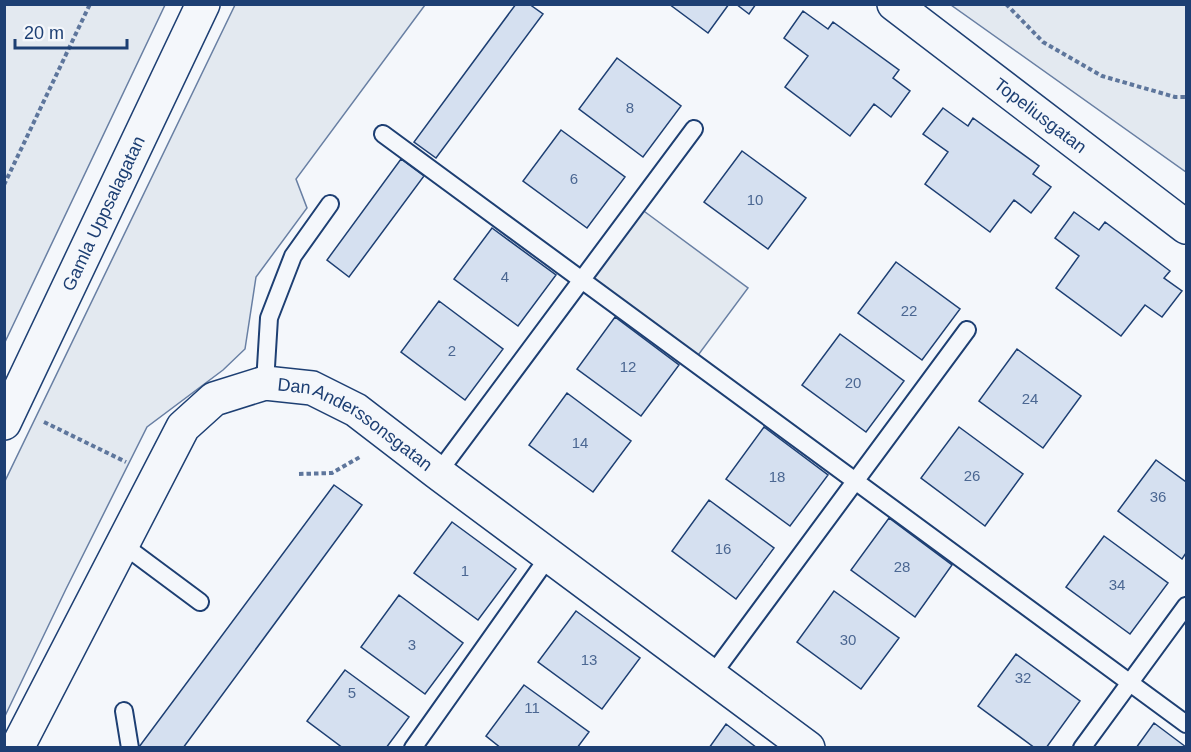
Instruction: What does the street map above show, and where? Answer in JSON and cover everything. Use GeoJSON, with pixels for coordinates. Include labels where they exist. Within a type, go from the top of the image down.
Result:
{"type":"FeatureCollection","features":[{"type":"Feature","properties":{"kind":"street","name":"Gamla Uppsalagatan"},"geometry":{"type":"LineString","coordinates":[[4,423],[203,4]]}},
{"type":"Feature","properties":{"kind":"street","name":"Topeliusgatan"},"geometry":{"type":"LineString","coordinates":[[894,4],[1186,227]]}},
{"type":"Feature","properties":{"kind":"street","name":"Dan Anderssonsgatan"},"geometry":{"type":"LineString","coordinates":[[17,747],[183,427],[214,399],[265,383],[312,388],[356,410],[808,747]]}},
{"type":"Feature","properties":{"kind":"lane"},"geometry":{"type":"LineString","coordinates":[[438,473],[694,129]]}},
{"type":"Feature","properties":{"kind":"lane"},"geometry":{"type":"LineString","coordinates":[[383,134],[1186,724]]}},
{"type":"Feature","properties":{"kind":"lane"},"geometry":{"type":"LineString","coordinates":[[265,383],[269,318],[293,256],[330,204]]}},
{"type":"Feature","properties":{"kind":"lane"},"geometry":{"type":"LineString","coordinates":[[712,675],[967,330]]}},
{"type":"Feature","properties":{"kind":"lane"},"geometry":{"type":"LineString","coordinates":[[122,544],[200,602]]}},
{"type":"Feature","properties":{"kind":"lane"},"geometry":{"type":"LineString","coordinates":[[413,747],[549,556]]}},
{"type":"Feature","properties":{"kind":"lane"},"geometry":{"type":"LineString","coordinates":[[1082,747],[1186,606]]}},
{"type":"Feature","properties":{"kind":"lane"},"geometry":{"type":"LineString","coordinates":[[124,711],[130,747]]}},
{"type":"Feature","properties":{"kind":"path"},"geometry":{"type":"LineString","coordinates":[[4,185],[90,4]]}},
{"type":"Feature","properties":{"kind":"path"},"geometry":{"type":"LineString","coordinates":[[1006,4],[1043,42],[1101,76],[1175,97],[1186,97]]}},
{"type":"Feature","properties":{"kind":"path"},"geometry":{"type":"LineString","coordinates":[[38,419],[157,477]]}},
{"type":"Feature","properties":{"kind":"path"},"geometry":{"type":"LineString","coordinates":[[299,474],[332,473],[393,438]]}},
{"type":"Feature","properties":{"kind":"shaded area"},"geometry":{"type":"Polygon","coordinates":[[[4,5],[165,5],[5,342],[4,5]]]}},
{"type":"Feature","properties":{"kind":"shaded area"},"geometry":{"type":"Polygon","coordinates":[[[235,5],[425,5],[296,179],[307,208],[256,277],[245,349],[223,370],[147,427],[5,716],[5,481],[235,5]]]}},
{"type":"Feature","properties":{"kind":"shaded area"},"geometry":{"type":"Polygon","coordinates":[[[951,5],[1186,5],[1186,172],[951,5]]]}},
{"type":"Feature","properties":{"kind":"shaded area"},"geometry":{"type":"Polygon","coordinates":[[[637,206],[748,288],[693,362],[582,280],[637,206]]]}},
{"type":"Feature","properties":{"kind":"building"},"geometry":{"type":"Polygon","coordinates":[[[516,4],[529,4],[543,14],[436,158],[414,142],[516,4]]]}},
{"type":"Feature","properties":{"kind":"building"},"geometry":{"type":"Polygon","coordinates":[[[669,4],[729,4],[708,33],[669,4]]]}},
{"type":"Feature","properties":{"kind":"building"},"geometry":{"type":"Polygon","coordinates":[[[736,4],[756,4],[749,14],[736,4]]]}},
{"type":"Feature","properties":{"kind":"building"},"geometry":{"type":"Polygon","coordinates":[[[803,11],[828,29],[833,22],[899,70],[893,78],[910,91],[891,117],[874,104],[850,136],[785,87],[808,56],[784,38],[803,11]]]}},
{"type":"Feature","properties":{"kind":"building"},"geometry":{"type":"Polygon","coordinates":[[[617,58],[681,106],[643,157],[579,109],[617,58]]]}},
{"type":"Feature","properties":{"kind":"building"},"geometry":{"type":"Polygon","coordinates":[[[943,108],[968,126],[973,118],[1039,166],[1033,174],[1051,187],[1031,213],[1014,200],[990,232],[925,184],[948,152],[923,134],[943,108]]]}},
{"type":"Feature","properties":{"kind":"building"},"geometry":{"type":"Polygon","coordinates":[[[561,130],[625,177],[587,228],[523,181],[561,130]]]}},
{"type":"Feature","properties":{"kind":"building"},"geometry":{"type":"Polygon","coordinates":[[[742,151],[806,198],[768,249],[704,202],[742,151]]]}},
{"type":"Feature","properties":{"kind":"building"},"geometry":{"type":"Polygon","coordinates":[[[401,159],[424,176],[349,277],[327,260],[401,159]]]}},
{"type":"Feature","properties":{"kind":"building"},"geometry":{"type":"Polygon","coordinates":[[[1074,212],[1099,230],[1105,222],[1170,271],[1164,278],[1182,291],[1162,317],[1145,305],[1121,336],[1056,288],[1079,256],[1055,238],[1074,212]]]}},
{"type":"Feature","properties":{"kind":"building"},"geometry":{"type":"Polygon","coordinates":[[[492,228],[556,275],[518,326],[454,279],[492,228]]]}},
{"type":"Feature","properties":{"kind":"building"},"geometry":{"type":"Polygon","coordinates":[[[896,262],[960,309],[922,360],[858,313],[896,262]]]}},
{"type":"Feature","properties":{"kind":"building"},"geometry":{"type":"Polygon","coordinates":[[[439,301],[503,349],[465,400],[401,352],[439,301]]]}},
{"type":"Feature","properties":{"kind":"building"},"geometry":{"type":"Polygon","coordinates":[[[615,317],[679,365],[641,416],[577,369],[615,317]]]}},
{"type":"Feature","properties":{"kind":"building"},"geometry":{"type":"Polygon","coordinates":[[[840,334],[904,381],[866,432],[802,385],[840,334]]]}},
{"type":"Feature","properties":{"kind":"building"},"geometry":{"type":"Polygon","coordinates":[[[1017,349],[1081,396],[1043,448],[979,401],[1017,349]]]}},
{"type":"Feature","properties":{"kind":"building"},"geometry":{"type":"Polygon","coordinates":[[[567,393],[631,441],[593,492],[529,445],[567,393]]]}},
{"type":"Feature","properties":{"kind":"building"},"geometry":{"type":"Polygon","coordinates":[[[764,427],[828,475],[790,526],[726,479],[764,427]]]}},
{"type":"Feature","properties":{"kind":"building"},"geometry":{"type":"Polygon","coordinates":[[[959,427],[1023,474],[985,526],[921,478],[959,427]]]}},
{"type":"Feature","properties":{"kind":"building"},"geometry":{"type":"Polygon","coordinates":[[[1156,460],[1186,482],[1186,553],[1182,559],[1118,511],[1156,460]]]}},
{"type":"Feature","properties":{"kind":"building"},"geometry":{"type":"Polygon","coordinates":[[[334,485],[362,505],[183,748],[139,747],[334,485]]]}},
{"type":"Feature","properties":{"kind":"building"},"geometry":{"type":"Polygon","coordinates":[[[709,500],[774,548],[736,599],[672,551],[709,500]]]}},
{"type":"Feature","properties":{"kind":"building"},"geometry":{"type":"Polygon","coordinates":[[[889,518],[952,565],[915,617],[851,570],[889,518]]]}},
{"type":"Feature","properties":{"kind":"building"},"geometry":{"type":"Polygon","coordinates":[[[452,522],[516,569],[478,620],[414,573],[452,522]]]}},
{"type":"Feature","properties":{"kind":"building"},"geometry":{"type":"Polygon","coordinates":[[[1104,536],[1168,583],[1130,634],[1066,587],[1104,536]]]}},
{"type":"Feature","properties":{"kind":"building"},"geometry":{"type":"Polygon","coordinates":[[[834,591],[899,638],[861,689],[797,642],[834,591]]]}},
{"type":"Feature","properties":{"kind":"building"},"geometry":{"type":"Polygon","coordinates":[[[399,595],[463,643],[425,694],[361,647],[399,595]]]}},
{"type":"Feature","properties":{"kind":"building"},"geometry":{"type":"Polygon","coordinates":[[[576,611],[640,658],[602,709],[538,662],[576,611]]]}},
{"type":"Feature","properties":{"kind":"building"},"geometry":{"type":"Polygon","coordinates":[[[1016,654],[1080,701],[1046,748],[1035,748],[978,706],[1016,654]]]}},
{"type":"Feature","properties":{"kind":"building"},"geometry":{"type":"Polygon","coordinates":[[[345,670],[409,717],[386,748],[343,748],[307,721],[345,670]]]}},
{"type":"Feature","properties":{"kind":"building"},"geometry":{"type":"Polygon","coordinates":[[[524,685],[589,732],[577,748],[501,748],[486,736],[524,685]]]}},
{"type":"Feature","properties":{"kind":"building"},"geometry":{"type":"Polygon","coordinates":[[[1154,723],[1186,747],[1186,748],[1136,748],[1154,723]]]}},
{"type":"Feature","properties":{"kind":"building"},"geometry":{"type":"Polygon","coordinates":[[[726,724],[757,748],[709,748],[726,724]]]}}]}
